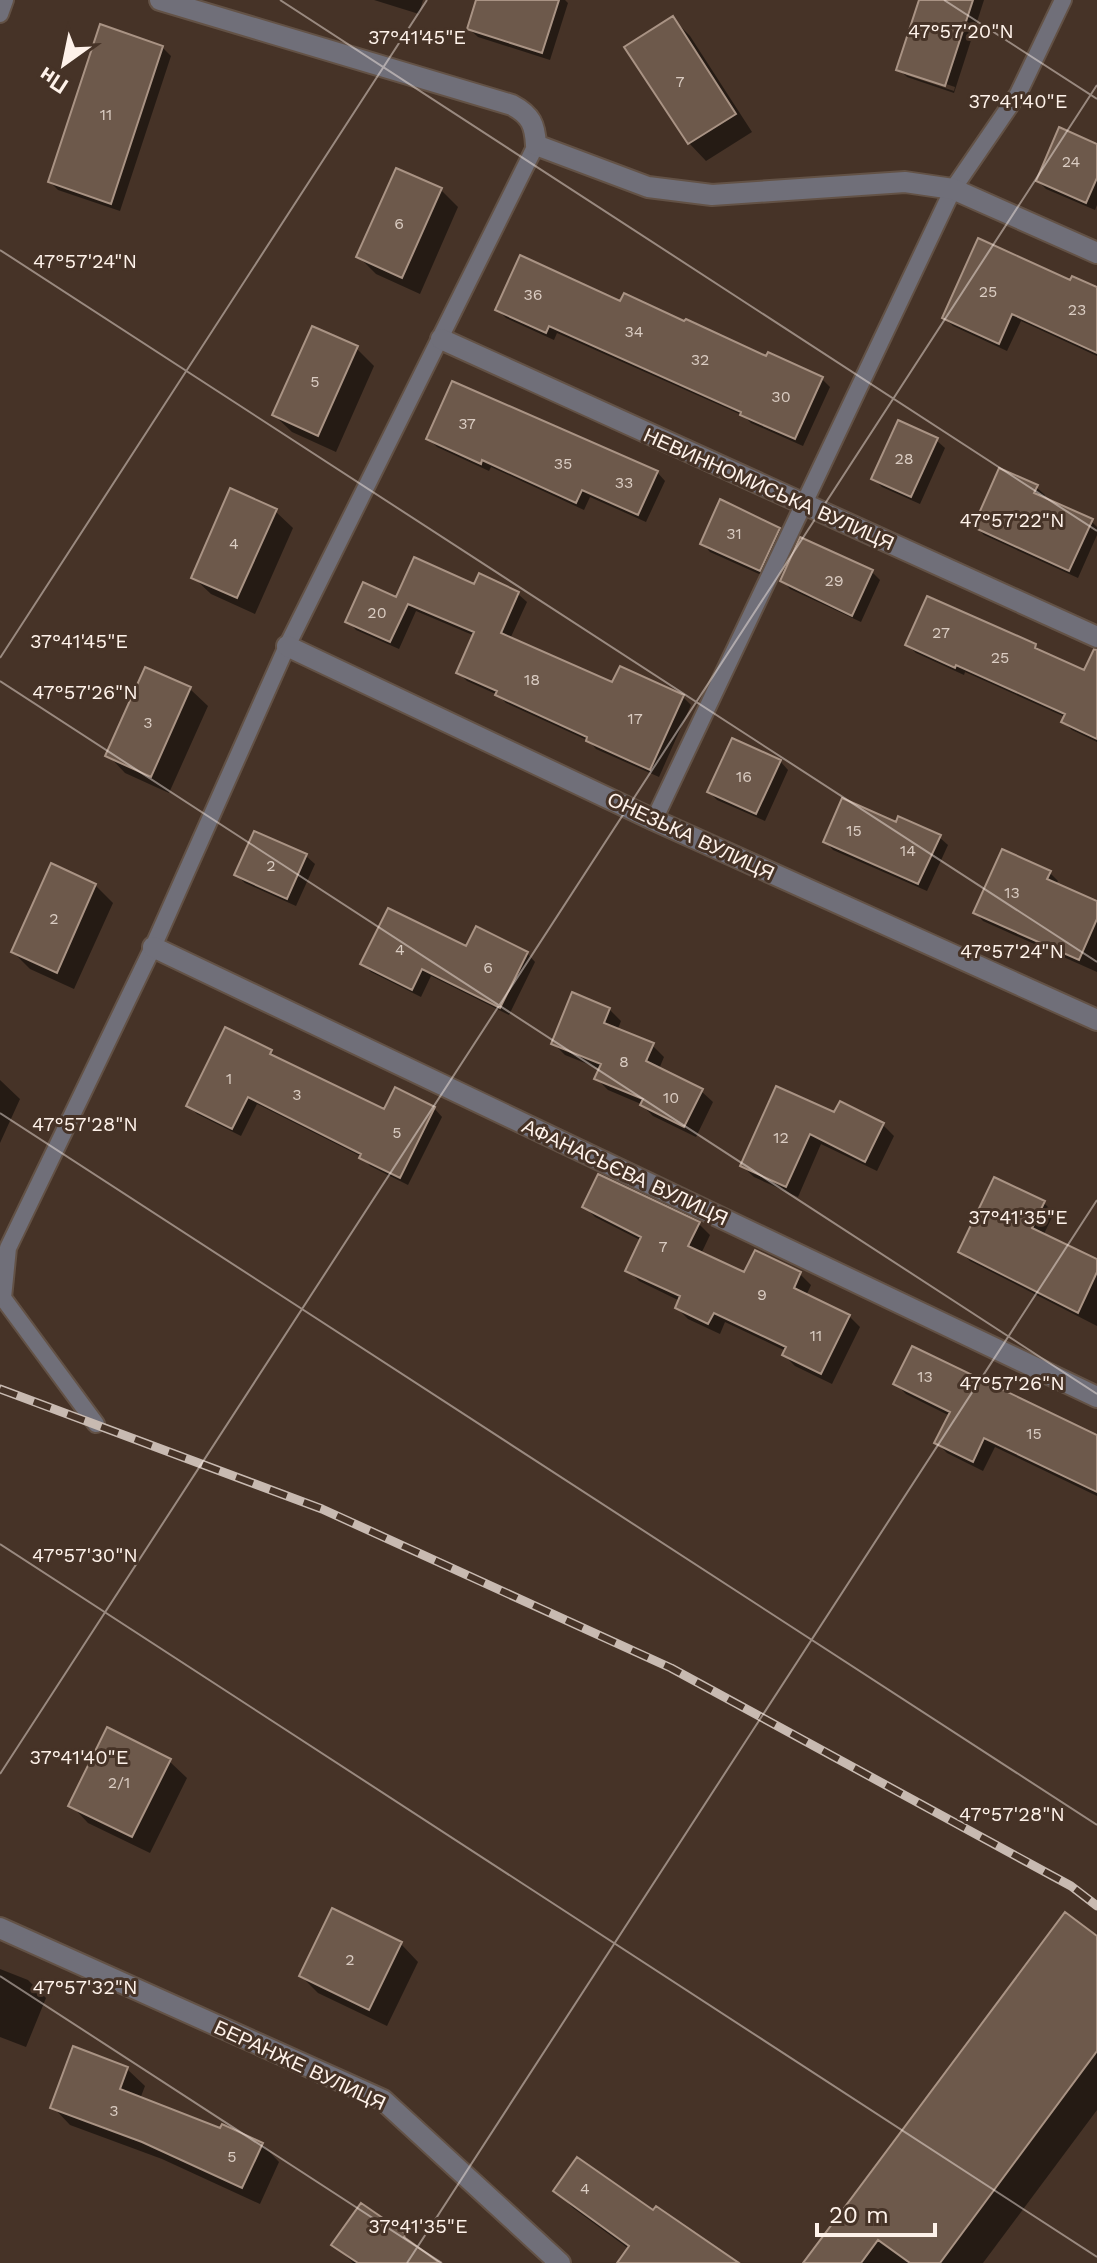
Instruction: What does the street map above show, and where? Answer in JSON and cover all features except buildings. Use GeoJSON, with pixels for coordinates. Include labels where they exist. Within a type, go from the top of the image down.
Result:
{"type":"FeatureCollection","features":[{"type":"Feature","properties":{"kind":"street"},"geometry":{"type":"LineString","coordinates":[[160,0],[512,105],[532,120],[536,145],[648,187],[712,195],[905,182],[953,189],[1097,253]]}},
{"type":"Feature","properties":{"kind":"street","name":"НЕВИННОМИСЬКА ВУЛИЦЯ"},"geometry":{"type":"LineString","coordinates":[[441,339],[1097,637]]}},
{"type":"Feature","properties":{"kind":"street","name":"ОНЕЗЬКА ВУЛИЦЯ"},"geometry":{"type":"LineString","coordinates":[[287,646],[654,820],[1097,1020]]}},
{"type":"Feature","properties":{"kind":"street","name":"АФАНАСЬЄВА ВУЛИЦЯ"},"geometry":{"type":"LineString","coordinates":[[153,947],[1097,1397]]}},
{"type":"Feature","properties":{"kind":"street","name":"БЕРАНЖЕ ВУЛИЦЯ"},"geometry":{"type":"LineString","coordinates":[[0,1928],[383,2100],[560,2263]]}},
{"type":"Feature","properties":{"kind":"lane"},"geometry":{"type":"LineString","coordinates":[[0,14],[5,0]]}},
{"type":"Feature","properties":{"kind":"lane"},"geometry":{"type":"LineString","coordinates":[[654,820],[953,189],[1018,94],[1063,0]]}},
{"type":"Feature","properties":{"kind":"lane"},"geometry":{"type":"LineString","coordinates":[[96,1424],[2,1298],[8,1248],[153,947],[287,646],[536,145]]}},
{"type":"Feature","properties":{"kind":"railway"},"geometry":{"type":"LineString","coordinates":[[0,1389],[322,1509],[671,1668],[1071,1886],[1097,1906]]}}]}
